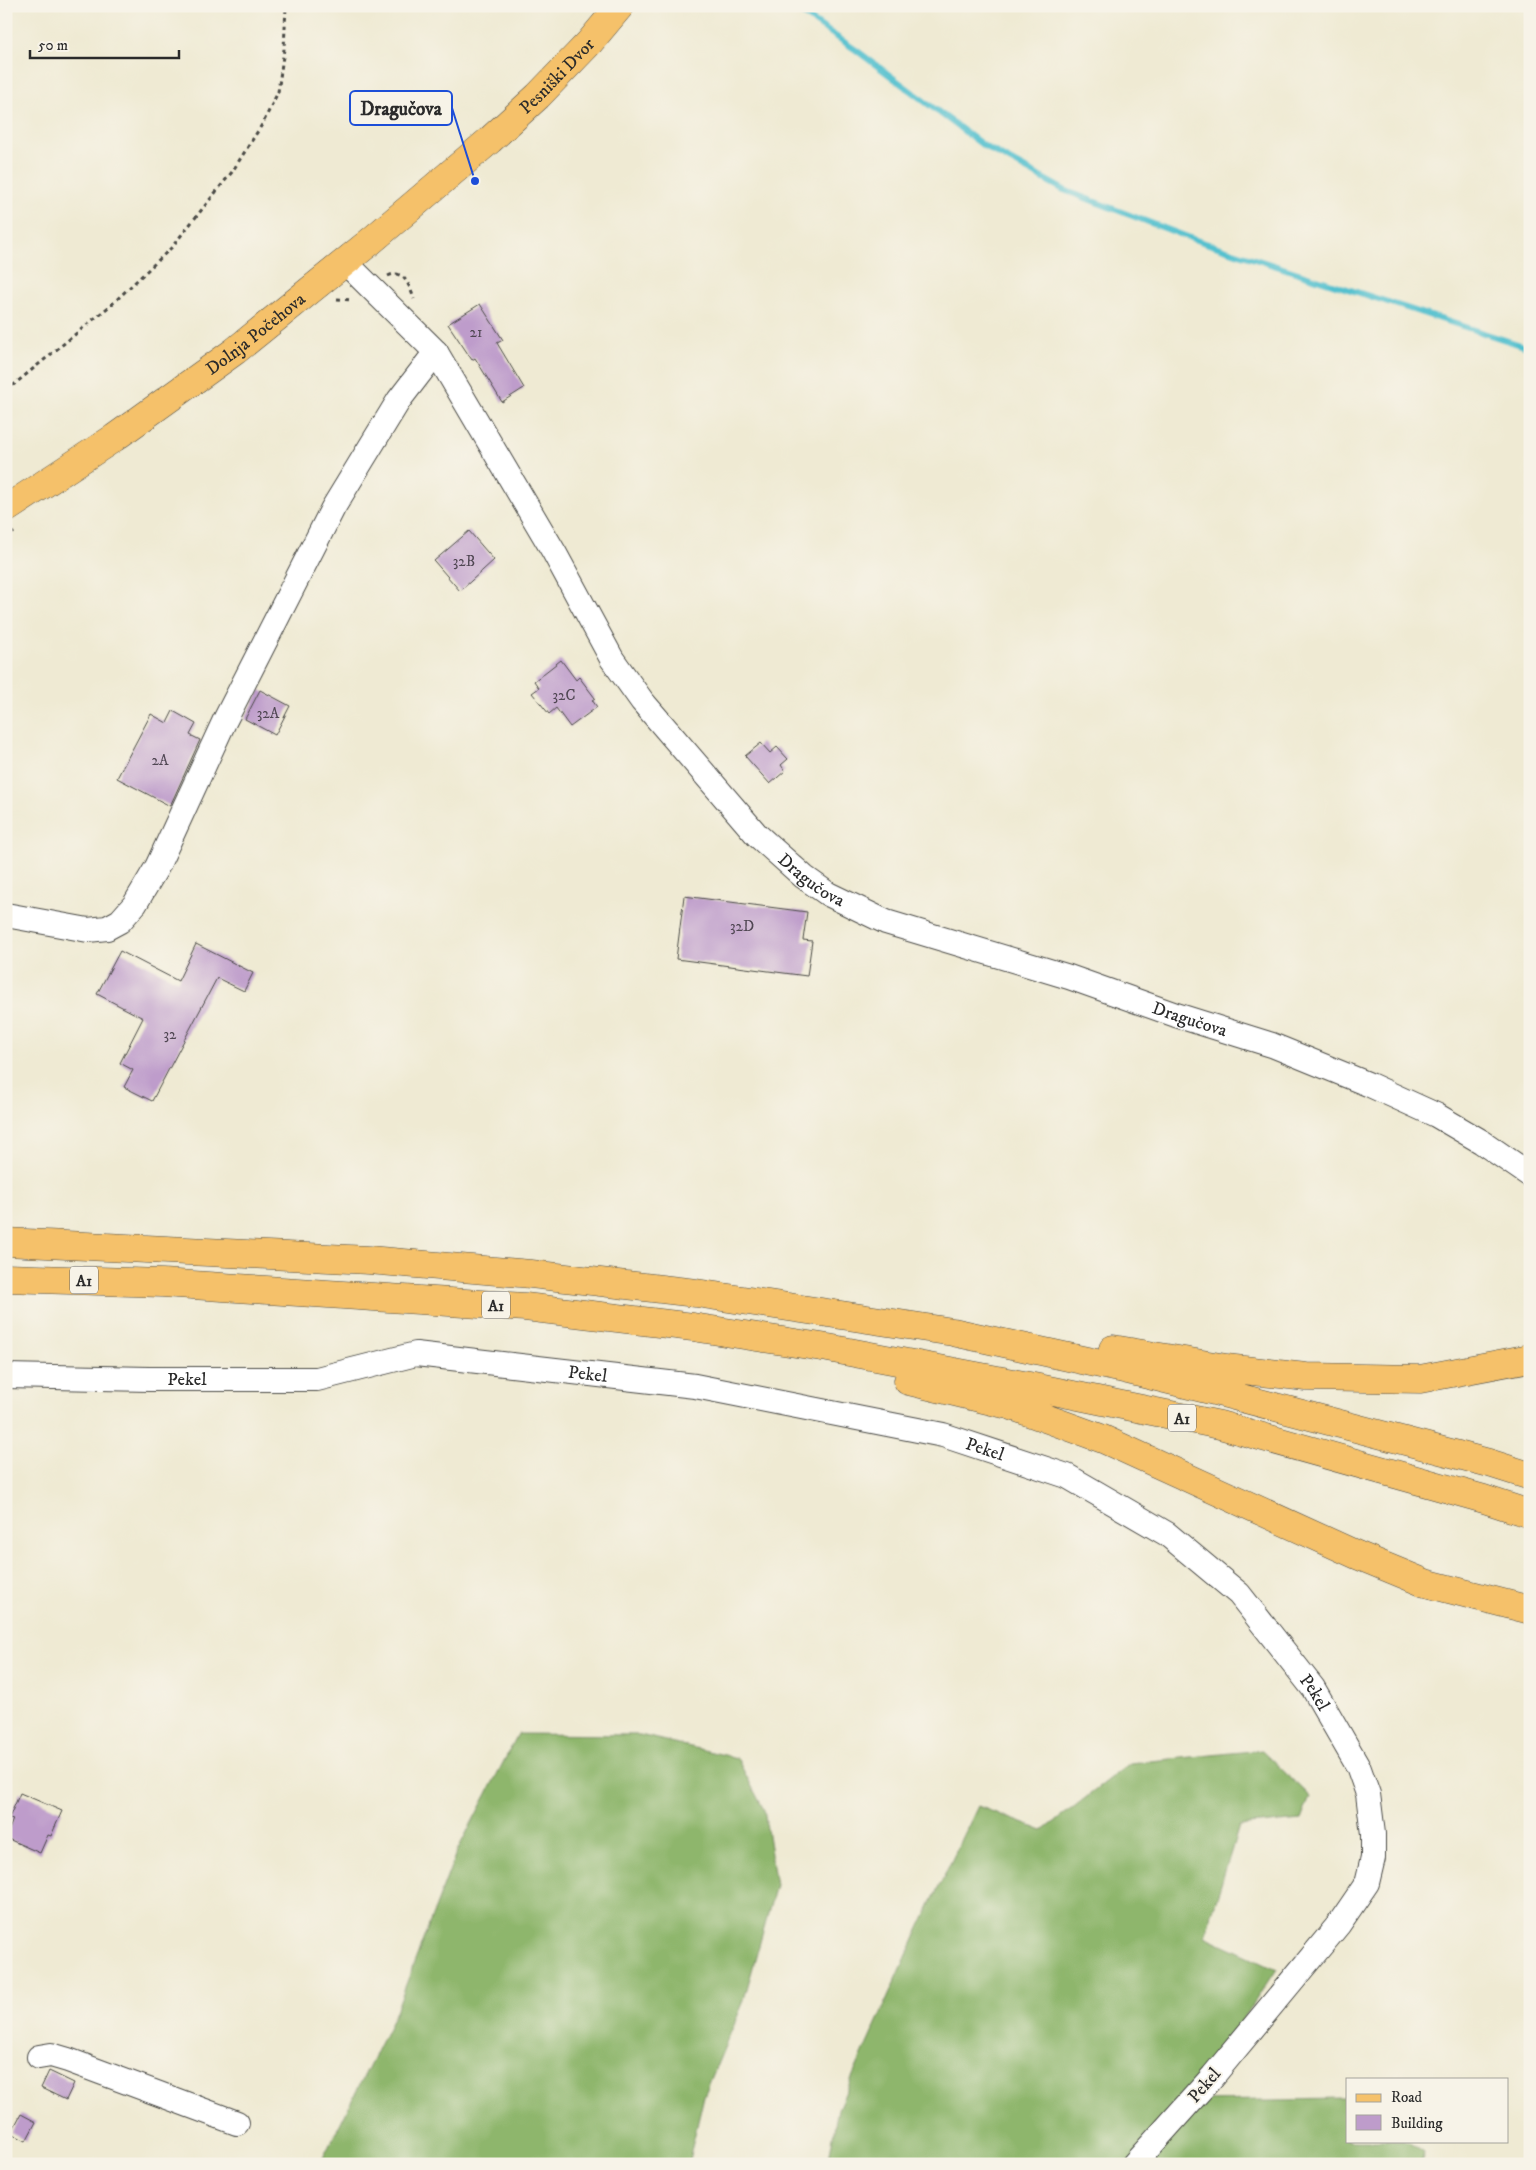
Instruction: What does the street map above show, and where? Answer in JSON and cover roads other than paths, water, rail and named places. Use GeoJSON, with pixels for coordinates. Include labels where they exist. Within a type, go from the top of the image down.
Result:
{"type":"FeatureCollection","features":[{"type":"Feature","properties":{"kind":"main road","name":"Pesniški Dvor"},"geometry":{"type":"LineString","coordinates":[[490,140],[538,96],[582,50],[620,6]]}},
{"type":"Feature","properties":{"kind":"main road","name":"Dolnja Počehova"},"geometry":{"type":"LineString","coordinates":[[6,509],[122,432],[235,351],[345,262],[490,140]]}},
{"type":"Feature","properties":{"kind":"main road","name":"A1"},"geometry":{"type":"LineString","coordinates":[[6,1242],[369,1260],[531,1274],[696,1293],[953,1332],[1226,1394],[1530,1476]]}},
{"type":"Feature","properties":{"kind":"main road","name":"A1"},"geometry":{"type":"LineString","coordinates":[[6,1278],[162,1282],[525,1307],[694,1327],[828,1348],[1028,1386],[1220,1426],[1484,1499],[1530,1514]]}},
{"type":"Feature","properties":{"kind":"main road"},"geometry":{"type":"LineString","coordinates":[[953,1332],[991,1324],[1128,1352],[1226,1368],[1306,1377],[1420,1378],[1530,1358]]}},
{"type":"Feature","properties":{"kind":"main road"},"geometry":{"type":"LineString","coordinates":[[828,1348],[867,1371],[1012,1406],[1103,1439],[1357,1555],[1425,1583],[1530,1610]]}},
{"type":"Feature","properties":{"kind":"street","name":"Dragučova"},"geometry":{"type":"LineString","coordinates":[[345,262],[436,352],[554,552],[612,659],[642,701],[757,835],[804,877],[828,894],[886,922],[1069,977],[1176,1015],[1272,1045],[1370,1085],[1436,1115],[1530,1175]]}},
{"type":"Feature","properties":{"kind":"street"},"geometry":{"type":"LineString","coordinates":[[6,915],[88,930],[107,928],[120,921],[135,904],[157,867],[224,722],[334,508],[399,400],[436,352]]}},
{"type":"Feature","properties":{"kind":"street","name":"Pekel"},"geometry":{"type":"LineString","coordinates":[[6,1376],[148,1379],[317,1379],[416,1354],[695,1386],[943,1435],[1067,1476],[1167,1534],[1239,1594],[1313,1688],[1358,1766],[1368,1794],[1373,1834],[1373,1858],[1367,1883],[1339,1924],[1213,2076],[1134,2164]]}},
{"type":"Feature","properties":{"kind":"street"},"geometry":{"type":"LineString","coordinates":[[39,2057],[51,2055],[68,2060],[237,2123]]}},
{"type":"Feature","properties":{"kind":"waterway"},"geometry":{"type":"LineString","coordinates":[[791,6],[856,50],[984,146],[1064,190],[1193,239],[1530,348]]}},
{"type":"Feature","properties":{"kind":"place","name":"Dragučova"},"geometry":{"type":"Point","coordinates":[475,181]}}]}
